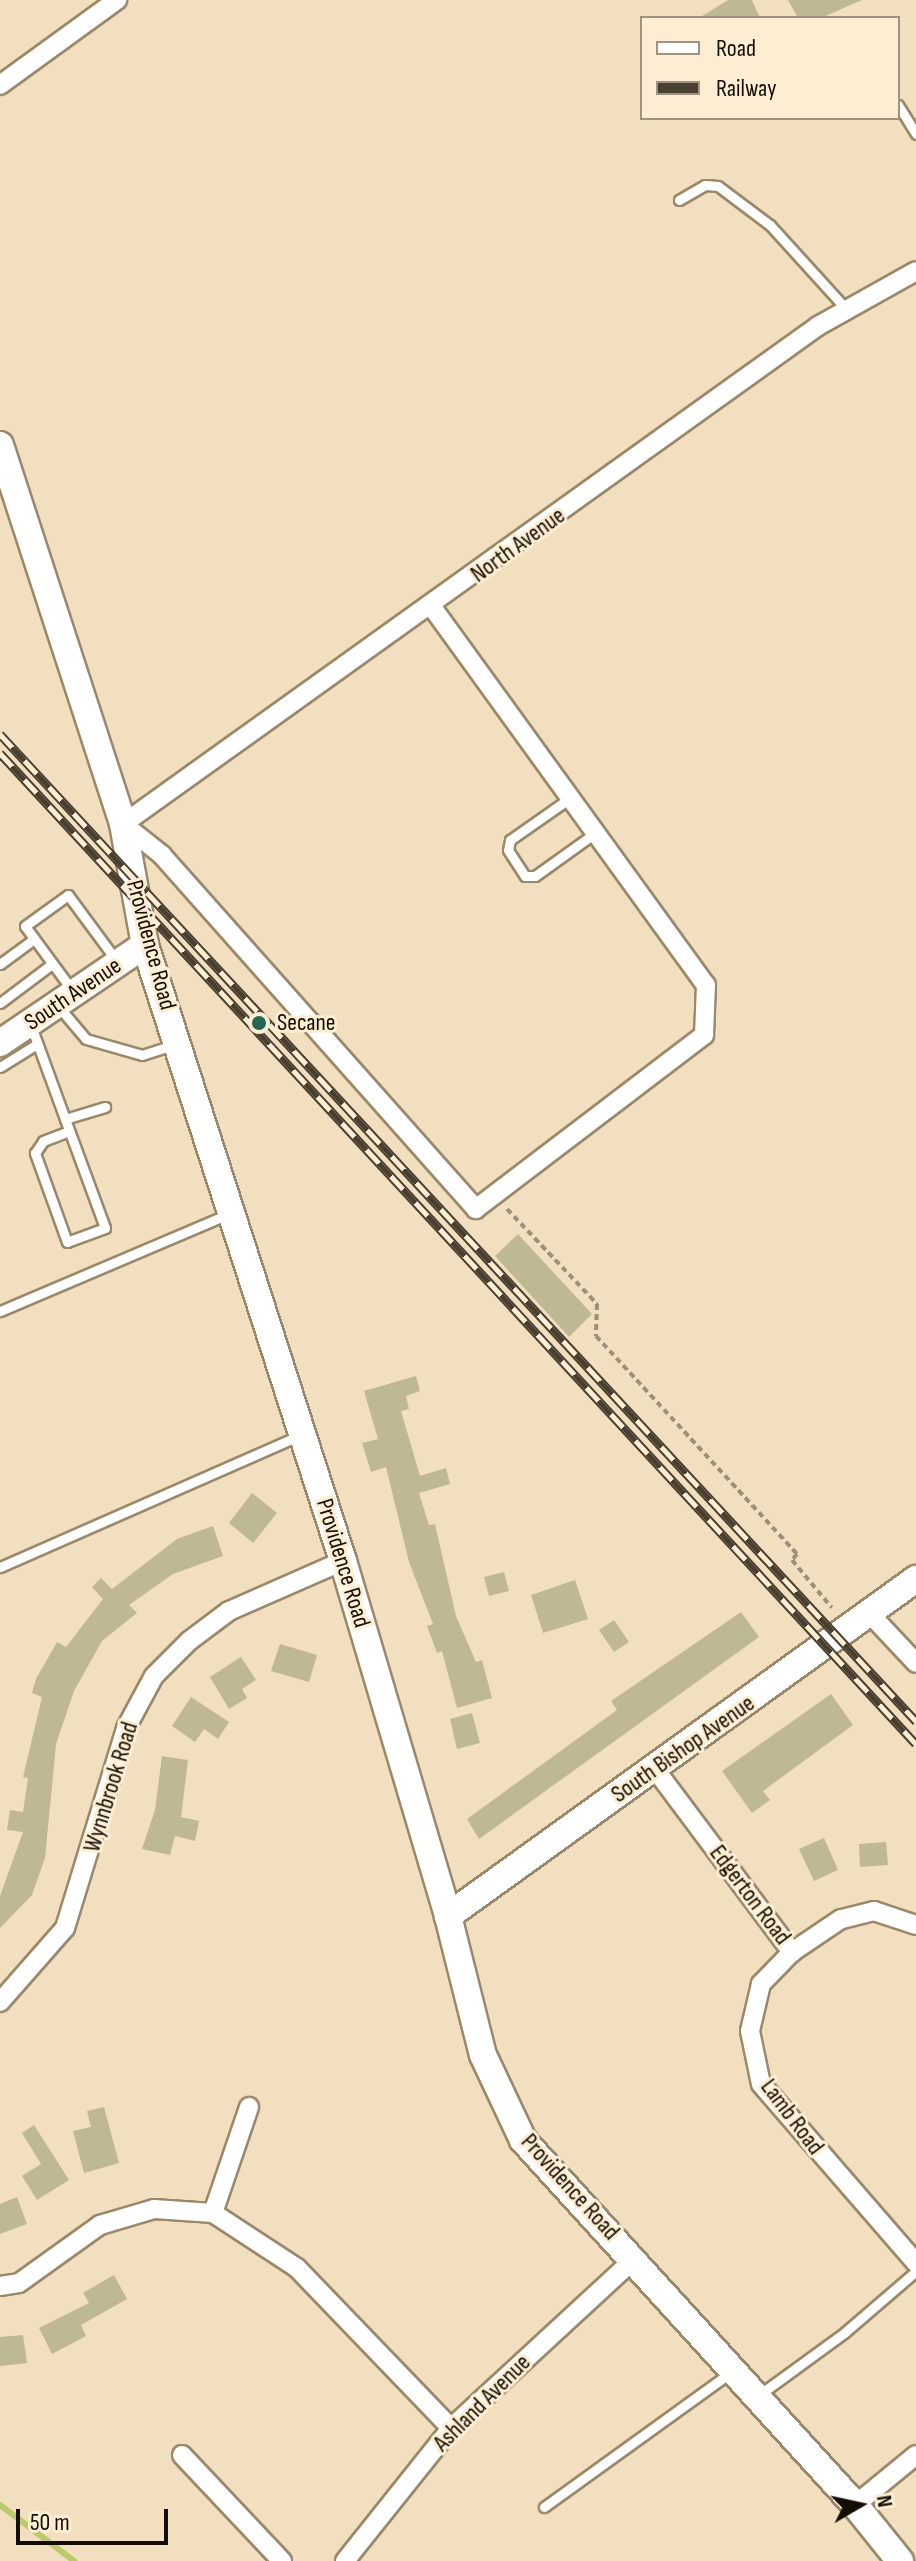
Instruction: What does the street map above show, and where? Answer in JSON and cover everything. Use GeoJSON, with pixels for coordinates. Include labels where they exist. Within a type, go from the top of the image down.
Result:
{"type":"FeatureCollection","features":[{"type":"Feature","properties":{"kind":"street"},"geometry":{"type":"LineString","coordinates":[[0,85],[117,0]]}},
{"type":"Feature","properties":{"kind":"street","name":"North Avenue"},"geometry":{"type":"LineString","coordinates":[[123,824],[847,310],[916,271]]}},
{"type":"Feature","properties":{"kind":"street","name":"Providence Road"},"geometry":{"type":"LineString","coordinates":[[0,445],[123,824],[145,945],[234,1212],[343,1561],[448,1916],[483,2055],[523,2140],[855,2505],[900,2561]]}},
{"type":"Feature","properties":{"kind":"street"},"geometry":{"type":"LineString","coordinates":[[123,824],[162,855],[476,1209],[704,1035],[706,985],[432,607]]}},
{"type":"Feature","properties":{"kind":"street","name":"South Avenue"},"geometry":{"type":"LineString","coordinates":[[16,1035],[145,945]]}},
{"type":"Feature","properties":{"kind":"street","name":"Wynnbrook Road"},"geometry":{"type":"LineString","coordinates":[[0,2002],[65,1928],[126,1728],[154,1676],[189,1641],[229,1611],[343,1561]]}},
{"type":"Feature","properties":{"kind":"street","name":"South Bishop Avenue"},"geometry":{"type":"LineString","coordinates":[[448,1916],[916,1579]]}},
{"type":"Feature","properties":{"kind":"street"},"geometry":{"type":"LineString","coordinates":[[870,1614],[916,1663]]}},
{"type":"Feature","properties":{"kind":"street","name":"Edgerton Road"},"geometry":{"type":"LineString","coordinates":[[655,1769],[792,1952],[841,1919],[874,1911],[916,1925]]}},
{"type":"Feature","properties":{"kind":"street","name":"Lamb Road"},"geometry":{"type":"LineString","coordinates":[[792,1952],[761,1984],[750,2031],[761,2084],[916,2263]]}},
{"type":"Feature","properties":{"kind":"street"},"geometry":{"type":"LineString","coordinates":[[213,2213],[249,2107]]}},
{"type":"Feature","properties":{"kind":"street"},"geometry":{"type":"LineString","coordinates":[[0,2286],[19,2283],[100,2225],[154,2209],[213,2213],[297,2268],[451,2428]]}},
{"type":"Feature","properties":{"kind":"street","name":"Ashland Avenue"},"geometry":{"type":"LineString","coordinates":[[345,2561],[451,2428],[634,2259]]}},
{"type":"Feature","properties":{"kind":"street"},"geometry":{"type":"LineString","coordinates":[[182,2455],[282,2561]]}},
{"type":"Feature","properties":{"kind":"street"},"geometry":{"type":"LineString","coordinates":[[855,2505],[916,2455]]}},
{"type":"Feature","properties":{"kind":"lane"},"geometry":{"type":"LineString","coordinates":[[900,108],[916,134]]}},
{"type":"Feature","properties":{"kind":"lane"},"geometry":{"type":"LineString","coordinates":[[679,200],[705,185],[718,186],[770,225],[847,310]]}},
{"type":"Feature","properties":{"kind":"lane"},"geometry":{"type":"LineString","coordinates":[[570,798],[510,840],[508,850],[525,876],[535,876],[595,833]]}},
{"type":"Feature","properties":{"kind":"lane"},"geometry":{"type":"LineString","coordinates":[[118,963],[68,895],[25,926],[52,964],[79,1035],[122,1050],[148,1054],[178,1043]]}},
{"type":"Feature","properties":{"kind":"lane"},"geometry":{"type":"LineString","coordinates":[[0,964],[34,939]]}},
{"type":"Feature","properties":{"kind":"lane"},"geometry":{"type":"LineString","coordinates":[[0,1003],[52,964]]}},
{"type":"Feature","properties":{"kind":"lane"},"geometry":{"type":"LineString","coordinates":[[0,1067],[16,1035]]}},
{"type":"Feature","properties":{"kind":"lane"},"geometry":{"type":"LineString","coordinates":[[16,1035],[65,1119],[105,1228],[67,1242],[35,1153],[43,1141],[69,1131]]}},
{"type":"Feature","properties":{"kind":"lane"},"geometry":{"type":"LineString","coordinates":[[65,1119],[105,1107]]}},
{"type":"Feature","properties":{"kind":"lane"},"geometry":{"type":"LineString","coordinates":[[0,1311],[234,1212]]}},
{"type":"Feature","properties":{"kind":"lane"},"geometry":{"type":"LineString","coordinates":[[0,1567],[304,1434]]}},
{"type":"Feature","properties":{"kind":"lane"},"geometry":{"type":"LineString","coordinates":[[757,2396],[844,2333],[916,2271]]}},
{"type":"Feature","properties":{"kind":"lane"},"geometry":{"type":"LineString","coordinates":[[544,2507],[733,2370]]}},
{"type":"Feature","properties":{"kind":"path"},"geometry":{"type":"LineString","coordinates":[[494,1196],[597,1304],[596,1336],[797,1554],[792,1560],[832,1608]]}},
{"type":"Feature","properties":{"kind":"building"},"geometry":{"type":"Polygon","coordinates":[[[728,0],[752,0],[759,16],[702,16],[728,0]]]}},
{"type":"Feature","properties":{"kind":"building"},"geometry":{"type":"Polygon","coordinates":[[[788,0],[862,0],[826,16],[797,16],[788,0]]]}},
{"type":"Feature","properties":{"kind":"building"},"geometry":{"type":"Polygon","coordinates":[[[518,1234],[592,1314],[569,1337],[495,1256],[518,1234]]]}},
{"type":"Feature","properties":{"kind":"building"},"geometry":{"type":"Polygon","coordinates":[[[416,1376],[420,1391],[406,1396],[409,1409],[401,1411],[420,1476],[446,1468],[450,1484],[419,1493],[429,1525],[435,1524],[456,1616],[476,1662],[482,1660],[492,1698],[457,1708],[442,1651],[437,1653],[427,1626],[433,1624],[409,1562],[386,1467],[371,1472],[362,1443],[378,1439],[364,1391],[416,1376]]]}},
{"type":"Feature","properties":{"kind":"building"},"geometry":{"type":"Polygon","coordinates":[[[252,1493],[277,1513],[253,1543],[229,1523],[252,1493]]]}},
{"type":"Feature","properties":{"kind":"building"},"geometry":{"type":"Polygon","coordinates":[[[213,1526],[223,1556],[173,1574],[129,1605],[137,1613],[102,1641],[74,1691],[56,1744],[45,1858],[32,1895],[0,1928],[0,1896],[23,1832],[7,1830],[10,1810],[23,1812],[28,1778],[23,1777],[42,1697],[32,1693],[36,1679],[57,1642],[66,1647],[103,1599],[92,1587],[101,1578],[112,1589],[177,1539],[213,1526]]]}},
{"type":"Feature","properties":{"kind":"building"},"geometry":{"type":"Polygon","coordinates":[[[504,1572],[509,1591],[489,1596],[484,1577],[504,1572]]]}},
{"type":"Feature","properties":{"kind":"building"},"geometry":{"type":"Polygon","coordinates":[[[575,1580],[588,1619],[543,1633],[531,1595],[575,1580]]]}},
{"type":"Feature","properties":{"kind":"building"},"geometry":{"type":"Polygon","coordinates":[[[741,1612],[759,1637],[479,1839],[467,1819],[617,1710],[611,1701],[741,1612]]]}},
{"type":"Feature","properties":{"kind":"building"},"geometry":{"type":"Polygon","coordinates":[[[614,1620],[629,1642],[614,1652],[599,1630],[614,1620]]]}},
{"type":"Feature","properties":{"kind":"building"},"geometry":{"type":"Polygon","coordinates":[[[280,1644],[317,1655],[309,1682],[271,1671],[280,1644]]]}},
{"type":"Feature","properties":{"kind":"building"},"geometry":{"type":"Polygon","coordinates":[[[241,1657],[256,1680],[242,1689],[247,1698],[229,1709],[210,1677],[241,1657]]]}},
{"type":"Feature","properties":{"kind":"building"},"geometry":{"type":"Polygon","coordinates":[[[831,1694],[853,1725],[763,1791],[770,1800],[752,1813],[722,1771],[831,1694]]]}},
{"type":"Feature","properties":{"kind":"building"},"geometry":{"type":"Polygon","coordinates":[[[191,1697],[229,1722],[218,1739],[204,1729],[195,1742],[172,1726],[191,1697]]]}},
{"type":"Feature","properties":{"kind":"building"},"geometry":{"type":"Polygon","coordinates":[[[472,1713],[480,1743],[457,1749],[450,1719],[472,1713]]]}},
{"type":"Feature","properties":{"kind":"building"},"geometry":{"type":"Polygon","coordinates":[[[162,1756],[188,1760],[181,1817],[199,1821],[195,1841],[175,1836],[170,1855],[142,1849],[155,1810],[162,1756]]]}},
{"type":"Feature","properties":{"kind":"building"},"geometry":{"type":"Polygon","coordinates":[[[824,1838],[838,1870],[814,1881],[799,1849],[824,1838]]]}},
{"type":"Feature","properties":{"kind":"building"},"geometry":{"type":"Polygon","coordinates":[[[886,1842],[888,1865],[860,1867],[859,1844],[886,1842]]]}},
{"type":"Feature","properties":{"kind":"building"},"geometry":{"type":"Polygon","coordinates":[[[104,2107],[119,2163],[84,2173],[73,2131],[91,2127],[87,2111],[104,2107]]]}},
{"type":"Feature","properties":{"kind":"building"},"geometry":{"type":"Polygon","coordinates":[[[34,2125],[69,2180],[37,2200],[22,2176],[41,2164],[22,2133],[34,2125]]]}},
{"type":"Feature","properties":{"kind":"building"},"geometry":{"type":"Polygon","coordinates":[[[17,2197],[27,2224],[0,2234],[0,2204],[17,2197]]]}},
{"type":"Feature","properties":{"kind":"building"},"geometry":{"type":"Polygon","coordinates":[[[114,2275],[127,2299],[81,2325],[86,2336],[52,2354],[39,2328],[89,2303],[83,2293],[114,2275]]]}},
{"type":"Feature","properties":{"kind":"building"},"geometry":{"type":"Polygon","coordinates":[[[23,2335],[27,2363],[0,2366],[0,2337],[23,2335]]]}},
{"type":"Feature","properties":{"kind":"waterway"},"geometry":{"type":"LineString","coordinates":[[0,2505],[74,2561]]}},
{"type":"Feature","properties":{"kind":"railway"},"geometry":{"type":"LineString","coordinates":[[0,734],[916,1721]]}},
{"type":"Feature","properties":{"kind":"railway"},"geometry":{"type":"LineString","coordinates":[[0,753],[916,1744]]}},
{"type":"Feature","properties":{"kind":"place","name":"Secane"},"geometry":{"type":"Point","coordinates":[259,1023]}}]}
